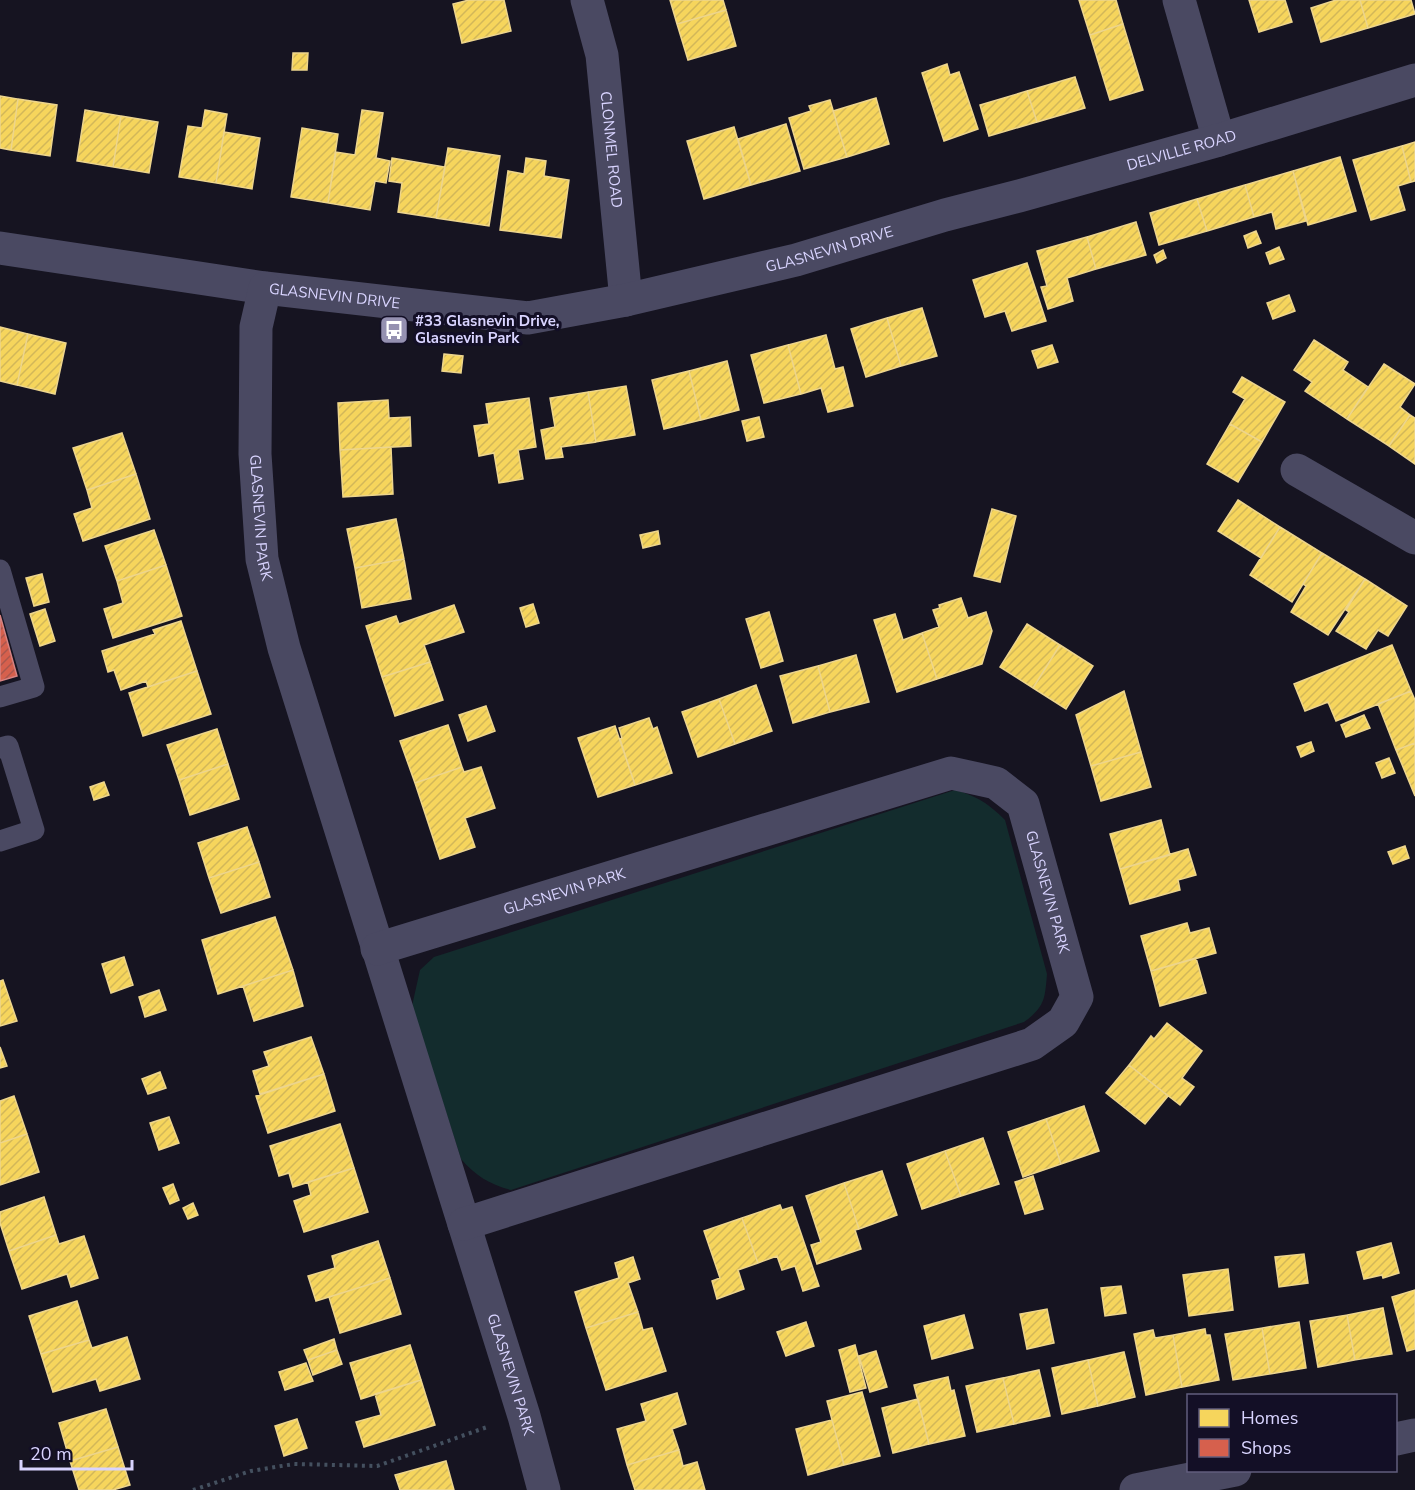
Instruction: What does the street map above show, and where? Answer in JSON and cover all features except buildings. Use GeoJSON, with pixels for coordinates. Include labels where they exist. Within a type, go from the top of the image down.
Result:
{"type":"FeatureCollection","features":[{"type":"Feature","properties":{"kind":"street","name":"CLONMEL ROAD"},"geometry":{"type":"LineString","coordinates":[[587,0],[602,55],[626,300]]}},
{"type":"Feature","properties":{"kind":"street"},"geometry":{"type":"LineString","coordinates":[[1179,0],[1219,140]]}},
{"type":"Feature","properties":{"kind":"street","name":"DELVILLE ROAD"},"geometry":{"type":"LineString","coordinates":[[945,214],[1019,196],[1219,140],[1415,81]]}},
{"type":"Feature","properties":{"kind":"street","name":"GLASNEVIN DRIVE"},"geometry":{"type":"LineString","coordinates":[[0,248],[265,288],[528,318],[626,300],[796,260],[945,214]]}},
{"type":"Feature","properties":{"kind":"street","name":"GLASNEVIN PARK"},"geometry":{"type":"LineString","coordinates":[[265,288],[255,339],[255,454],[262,559],[284,648],[524,1416],[544,1490]]}},
{"type":"Feature","properties":{"kind":"street"},"geometry":{"type":"LineString","coordinates":[[1297,470],[1415,538]]}},
{"type":"Feature","properties":{"kind":"street","name":"GLASNEVIN PARK"},"geometry":{"type":"LineString","coordinates":[[377,949],[951,773],[996,783],[1023,804],[1077,997],[1063,1022],[1032,1044],[464,1224]]}},
{"type":"Feature","properties":{"kind":"street"},"geometry":{"type":"LineString","coordinates":[[1397,1439],[1415,1435]]}},
{"type":"Feature","properties":{"kind":"street"},"geometry":{"type":"LineString","coordinates":[[1136,1490],[1225,1472]]}},
{"type":"Feature","properties":{"kind":"lane"},"geometry":{"type":"LineString","coordinates":[[0,570],[34,687],[0,697]]}},
{"type":"Feature","properties":{"kind":"lane"},"geometry":{"type":"LineString","coordinates":[[0,748],[8,746],[34,830],[0,841]]}},
{"type":"Feature","properties":{"kind":"path"},"geometry":{"type":"LineString","coordinates":[[193,1490],[251,1471],[294,1464],[377,1466],[486,1427],[524,1416]]}},
{"type":"Feature","properties":{"kind":"green space"},"geometry":{"type":"Polygon","coordinates":[[[955,790],[982,801],[1005,820],[1047,974],[1043,1001],[1036,1012],[1024,1022],[511,1190],[483,1179],[461,1159],[412,1006],[420,970],[434,957],[955,790]]]}},
{"type":"Feature","properties":{"kind":"place","name":"#33 Glasnevin Drive, Glasnevin Park"},"geometry":{"type":"Point","coordinates":[394,330]}}]}
